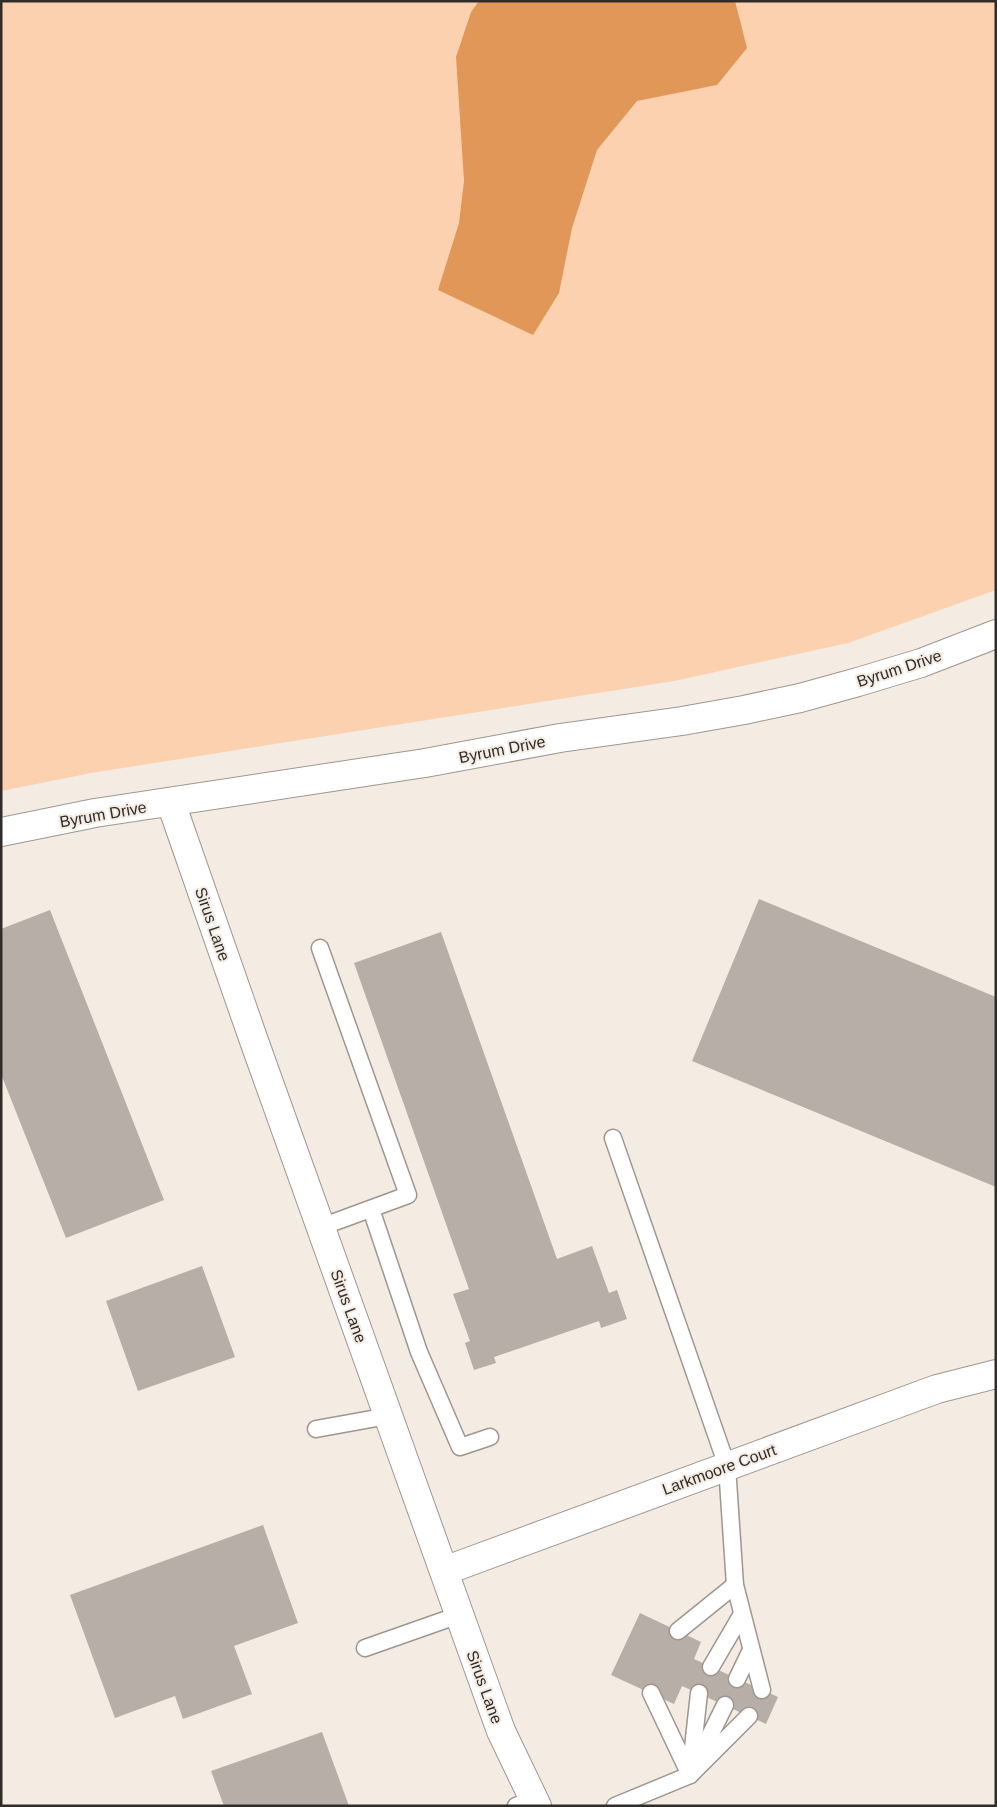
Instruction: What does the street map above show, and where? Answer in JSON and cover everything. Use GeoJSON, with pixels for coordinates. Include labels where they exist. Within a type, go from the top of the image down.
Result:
{"type":"FeatureCollection","features":[{"type":"Feature","properties":{"kind":"street","name":"Byrum Drive"},"geometry":{"type":"LineString","coordinates":[[1,832],[95,813],[426,763],[560,738],[682,721],[744,710],[800,698],[921,663],[996,634]]}},
{"type":"Feature","properties":{"kind":"street","name":"Sirus Lane"},"geometry":{"type":"LineString","coordinates":[[170,802],[459,1615],[529,1804]]}},
{"type":"Feature","properties":{"kind":"street","name":"Larkmoore Court"},"geometry":{"type":"LineString","coordinates":[[444,1571],[937,1389],[996,1374]]}},
{"type":"Feature","properties":{"kind":"lane"},"geometry":{"type":"LineString","coordinates":[[320,948],[408,1195],[321,1227]]}},
{"type":"Feature","properties":{"kind":"lane"},"geometry":{"type":"LineString","coordinates":[[612,1138],[727,1466],[735,1585],[762,1690]]}},
{"type":"Feature","properties":{"kind":"lane"},"geometry":{"type":"LineString","coordinates":[[371,1209],[419,1352],[460,1447],[490,1437]]}},
{"type":"Feature","properties":{"kind":"lane"},"geometry":{"type":"LineString","coordinates":[[316,1429],[388,1416]]}},
{"type":"Feature","properties":{"kind":"lane"},"geometry":{"type":"LineString","coordinates":[[678,1631],[735,1585]]}},
{"type":"Feature","properties":{"kind":"lane"},"geometry":{"type":"LineString","coordinates":[[711,1667],[742,1614]]}},
{"type":"Feature","properties":{"kind":"lane"},"geometry":{"type":"LineString","coordinates":[[365,1648],[459,1615]]}},
{"type":"Feature","properties":{"kind":"lane"},"geometry":{"type":"LineString","coordinates":[[738,1679],[752,1650]]}},
{"type":"Feature","properties":{"kind":"lane"},"geometry":{"type":"LineString","coordinates":[[651,1693],[690,1775]]}},
{"type":"Feature","properties":{"kind":"lane"},"geometry":{"type":"LineString","coordinates":[[690,1775],[699,1693]]}},
{"type":"Feature","properties":{"kind":"lane"},"geometry":{"type":"LineString","coordinates":[[690,1775],[725,1705]]}},
{"type":"Feature","properties":{"kind":"lane"},"geometry":{"type":"LineString","coordinates":[[615,1806],[690,1775],[750,1716]]}},
{"type":"Feature","properties":{"kind":"shaded area"},"geometry":{"type":"Polygon","coordinates":[[[1,1],[996,1],[996,590],[848,643],[674,681],[91,773],[1,791],[1,1]]]}},
{"type":"Feature","properties":{"kind":"shaded area"},"geometry":{"type":"Polygon","coordinates":[[[479,1],[735,1],[747,48],[717,85],[637,101],[597,150],[572,228],[559,293],[533,335],[438,290],[459,223],[464,181],[456,57],[471,12],[479,1]]]}},
{"type":"Feature","properties":{"kind":"building"},"geometry":{"type":"Polygon","coordinates":[[[759,899],[996,997],[996,1187],[692,1061],[759,899]]]}},
{"type":"Feature","properties":{"kind":"building"},"geometry":{"type":"Polygon","coordinates":[[[50,910],[164,1200],[66,1238],[1,1074],[1,929],[50,910]]]}},
{"type":"Feature","properties":{"kind":"building"},"geometry":{"type":"Polygon","coordinates":[[[441,932],[557,1259],[592,1246],[609,1293],[617,1290],[627,1319],[601,1328],[599,1321],[494,1357],[496,1363],[474,1370],[465,1343],[470,1341],[453,1294],[469,1289],[354,963],[441,932]]]}},
{"type":"Feature","properties":{"kind":"building"},"geometry":{"type":"Polygon","coordinates":[[[202,1266],[235,1357],[138,1391],[106,1301],[202,1266]]]}},
{"type":"Feature","properties":{"kind":"building"},"geometry":{"type":"Polygon","coordinates":[[[263,1525],[298,1623],[234,1646],[252,1694],[183,1719],[175,1696],[115,1718],[70,1595],[263,1525]]]}},
{"type":"Feature","properties":{"kind":"building"},"geometry":{"type":"Polygon","coordinates":[[[640,1613],[701,1642],[694,1659],[778,1697],[766,1724],[682,1686],[674,1704],[611,1675],[640,1613]]]}},
{"type":"Feature","properties":{"kind":"building"},"geometry":{"type":"Polygon","coordinates":[[[322,1732],[349,1806],[224,1806],[211,1771],[322,1732]]]}}]}
